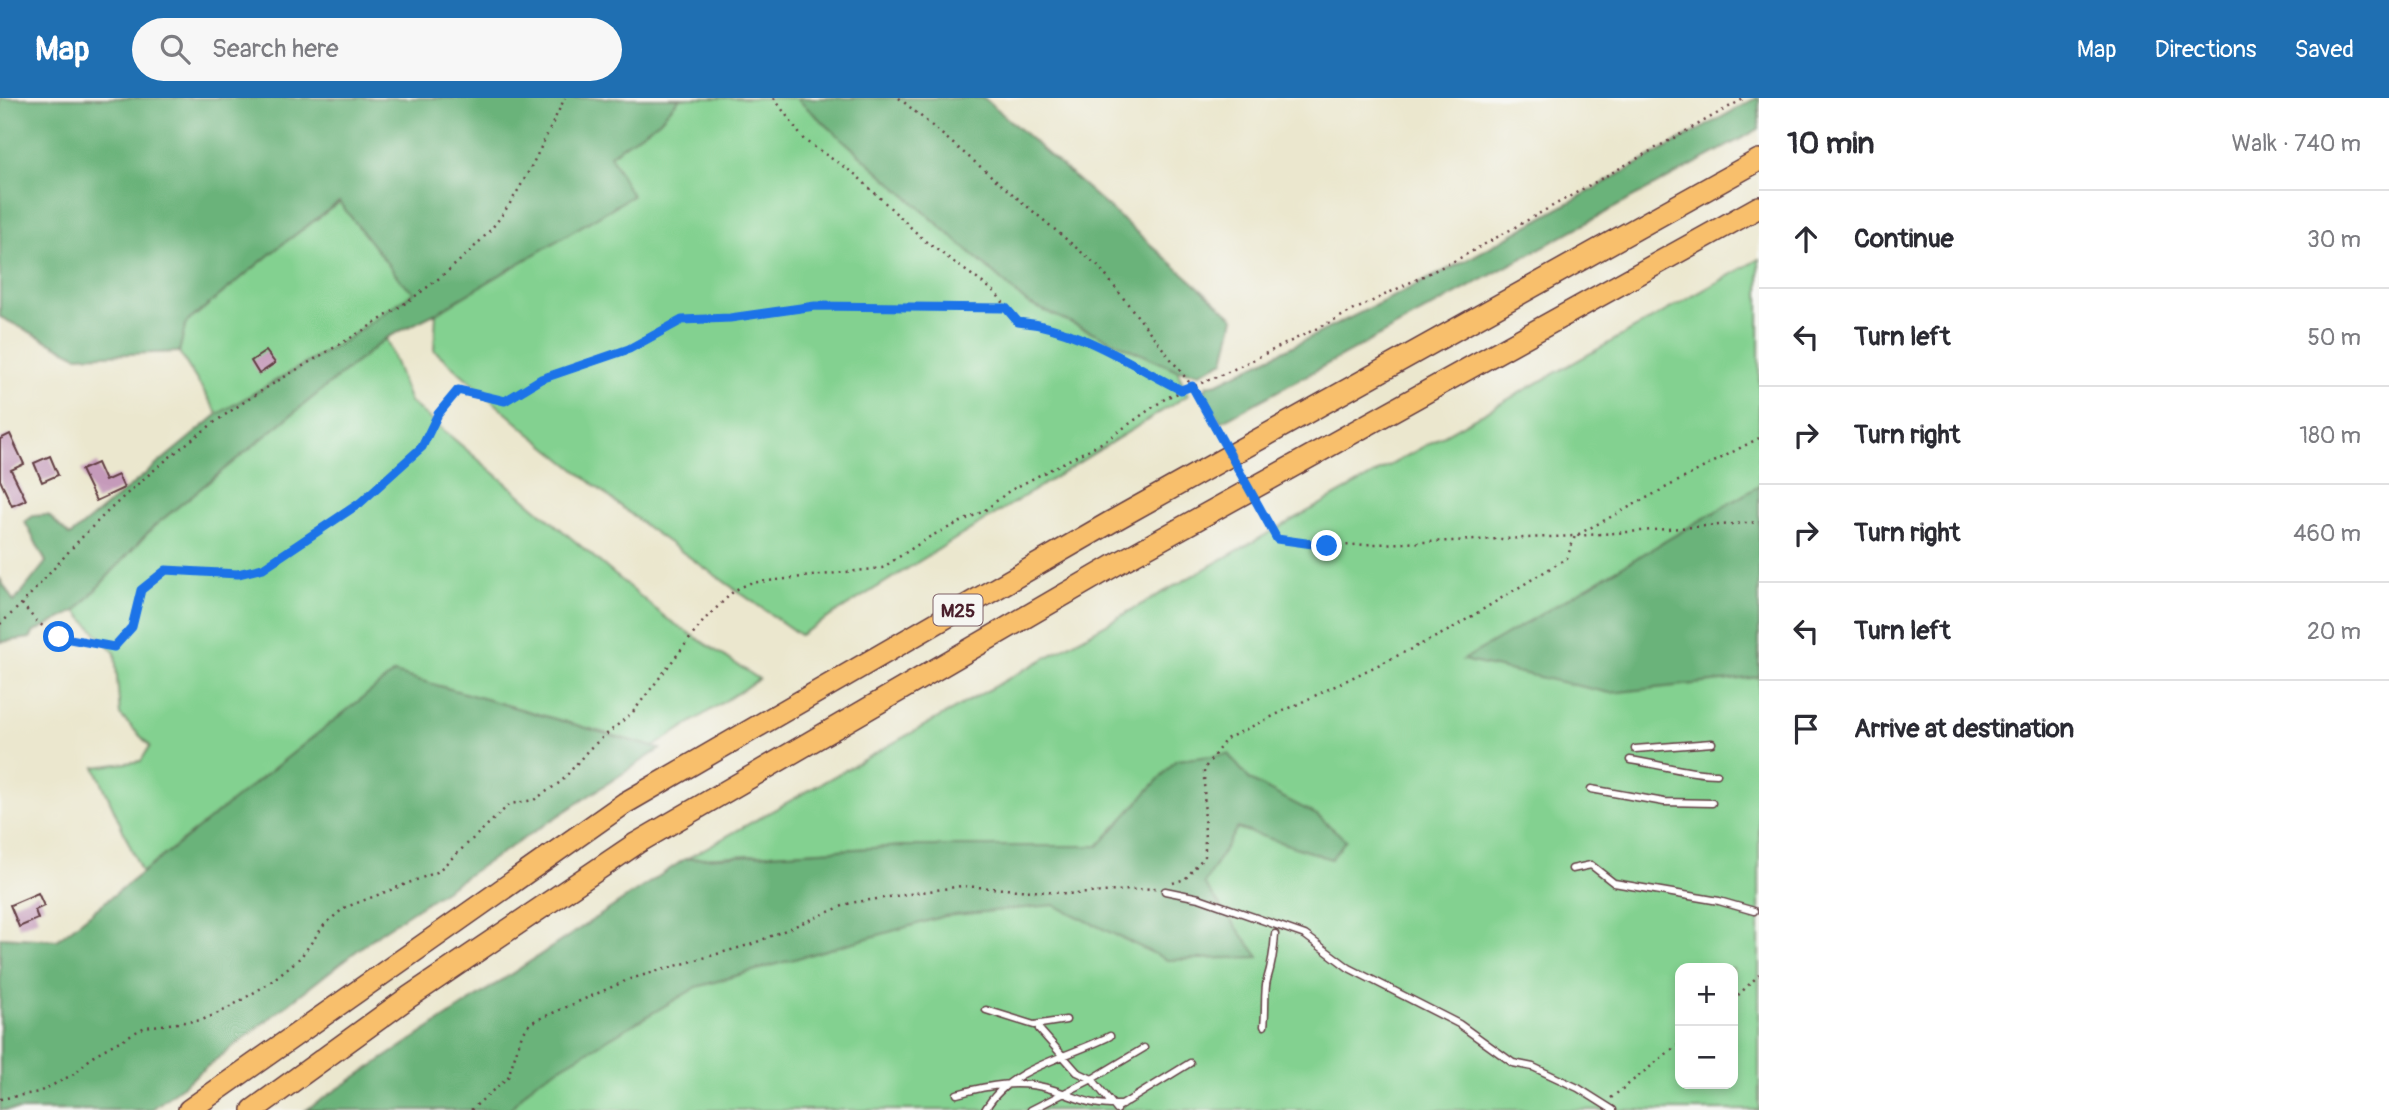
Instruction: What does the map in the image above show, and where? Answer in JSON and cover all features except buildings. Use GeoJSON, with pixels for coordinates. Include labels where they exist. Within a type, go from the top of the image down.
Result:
{"type":"FeatureCollection","features":[{"type":"Feature","properties":{"kind":"highway","name":"M25"},"geometry":{"type":"LineString","coordinates":[[189,1110],[625,803],[1109,523],[1759,160]]}},
{"type":"Feature","properties":{"kind":"highway","name":"M25"},"geometry":{"type":"LineString","coordinates":[[253,1110],[409,997],[637,843],[1122,561],[1759,207]]}},
{"type":"Feature","properties":{"kind":"lane"},"geometry":{"type":"LineString","coordinates":[[1635,748],[1712,743]]}},
{"type":"Feature","properties":{"kind":"lane"},"geometry":{"type":"LineString","coordinates":[[1630,760],[1665,765],[1684,772],[1717,774]]}},
{"type":"Feature","properties":{"kind":"lane"},"geometry":{"type":"LineString","coordinates":[[1591,789],[1664,802],[1712,803]]}},
{"type":"Feature","properties":{"kind":"lane"},"geometry":{"type":"LineString","coordinates":[[1572,869],[1591,865],[1621,885],[1682,893],[1754,911]]}},
{"type":"Feature","properties":{"kind":"lane"},"geometry":{"type":"LineString","coordinates":[[1163,889],[1199,898],[1305,935],[1349,968],[1460,1024],[1513,1063],[1533,1067],[1578,1088],[1613,1110]]}},
{"type":"Feature","properties":{"kind":"lane"},"geometry":{"type":"LineString","coordinates":[[1264,1026],[1268,1004],[1266,981],[1272,970],[1275,934]]}},
{"type":"Feature","properties":{"kind":"lane"},"geometry":{"type":"LineString","coordinates":[[986,1010],[1034,1025],[1066,1020]]}},
{"type":"Feature","properties":{"kind":"lane"},"geometry":{"type":"LineString","coordinates":[[1039,1029],[1061,1057],[1077,1072],[1093,1079],[1116,1108]]}},
{"type":"Feature","properties":{"kind":"lane"},"geometry":{"type":"LineString","coordinates":[[985,1110],[998,1090],[1061,1057],[1110,1036]]}},
{"type":"Feature","properties":{"kind":"lane"},"geometry":{"type":"LineString","coordinates":[[1032,1110],[1065,1095],[1144,1048]]}},
{"type":"Feature","properties":{"kind":"lane"},"geometry":{"type":"LineString","coordinates":[[957,1094],[992,1084],[1012,1083],[1053,1089],[1094,1105],[1116,1108],[1190,1063]]}},
{"type":"Feature","properties":{"kind":"path"},"geometry":{"type":"LineString","coordinates":[[0,624],[22,604],[95,523],[203,431],[250,398],[344,344],[427,288],[483,239],[517,191],[565,98]]}},
{"type":"Feature","properties":{"kind":"path"},"geometry":{"type":"LineString","coordinates":[[774,98],[804,140],[856,174],[925,241],[995,292],[1018,322],[1045,324],[1087,341],[1181,390]]}},
{"type":"Feature","properties":{"kind":"path"},"geometry":{"type":"LineString","coordinates":[[899,98],[1099,267],[1192,386],[1277,539],[1327,546],[1575,536],[1759,522]]}},
{"type":"Feature","properties":{"kind":"path"},"geometry":{"type":"LineString","coordinates":[[0,1099],[39,1092],[76,1073],[94,1055],[145,1027],[202,1020],[225,1010],[268,984],[300,958],[325,925],[344,908],[437,872],[510,804],[534,800],[562,781],[589,749],[634,712],[705,619],[735,590],[750,583],[808,579],[882,568],[931,536],[984,511],[1009,491],[1105,441],[1181,390],[1228,372],[1460,258],[1745,98]]}},
{"type":"Feature","properties":{"kind":"path"},"geometry":{"type":"LineString","coordinates":[[22,604],[37,622],[59,637],[114,647],[132,627],[141,590],[166,570],[238,574],[263,568],[360,503],[422,447],[438,414],[458,390],[505,401],[541,379],[629,349],[682,320],[730,318],[815,306],[1006,308]]}},
{"type":"Feature","properties":{"kind":"path"},"geometry":{"type":"LineString","coordinates":[[1172,883],[1185,879],[1205,856],[1204,769],[1226,739],[1446,632],[1567,558],[1575,536],[1759,438]]}},
{"type":"Feature","properties":{"kind":"path"},"geometry":{"type":"LineString","coordinates":[[471,1110],[508,1077],[521,1037],[530,1023],[630,979],[752,944],[850,903],[962,886],[1075,894],[1163,889]]}},
{"type":"Feature","properties":{"kind":"path"},"geometry":{"type":"LineString","coordinates":[[1738,995],[1759,975]]}},
{"type":"Feature","properties":{"kind":"path"},"geometry":{"type":"LineString","coordinates":[[1602,1103],[1624,1090],[1675,1048]]}},
{"type":"Feature","properties":{"kind":"green space"},"geometry":{"type":"Polygon","coordinates":[[[0,98],[680,98],[659,121],[610,155],[632,196],[436,313],[386,338],[153,527],[76,611],[34,632],[30,638],[0,642],[0,579],[14,602],[46,562],[25,522],[33,516],[48,515],[70,536],[218,414],[343,342],[414,292],[401,281],[339,202],[186,323],[179,352],[77,356],[0,317],[0,98]]]}},
{"type":"Feature","properties":{"kind":"green space"},"geometry":{"type":"Polygon","coordinates":[[[680,98],[796,98],[1027,303],[1177,370],[1188,395],[800,635],[648,528],[528,432],[434,350],[436,313],[631,196],[610,155],[659,121],[680,98]]]}},
{"type":"Feature","properties":{"kind":"green space"},"geometry":{"type":"Polygon","coordinates":[[[796,98],[984,98],[1234,318],[1224,361],[1200,373],[1177,370],[1027,303],[796,98]]]}},
{"type":"Feature","properties":{"kind":"green space"},"geometry":{"type":"Polygon","coordinates":[[[1759,98],[1759,129],[1221,422],[1203,394],[1207,385],[1218,383],[1463,262],[1759,98]]]}},
{"type":"Feature","properties":{"kind":"green space"},"geometry":{"type":"Polygon","coordinates":[[[340,202],[401,281],[415,292],[343,342],[218,414],[179,352],[185,324],[280,246],[340,202]]]}},
{"type":"Feature","properties":{"kind":"green space"},"geometry":{"type":"Polygon","coordinates":[[[1759,259],[1759,486],[1479,651],[1759,620],[1759,1110],[447,1110],[906,846],[686,859],[1759,259]]]}},
{"type":"Feature","properties":{"kind":"green space"},"geometry":{"type":"Polygon","coordinates":[[[386,338],[410,402],[666,618],[759,679],[653,747],[394,673],[142,873],[95,767],[141,761],[150,746],[120,715],[115,653],[76,611],[153,527],[386,338]]]}},
{"type":"Feature","properties":{"kind":"green space"},"geometry":{"type":"Polygon","coordinates":[[[1759,486],[1759,677],[1610,693],[1463,660],[1759,486]]]}},
{"type":"Feature","properties":{"kind":"green space"},"geometry":{"type":"Polygon","coordinates":[[[394,673],[660,749],[381,932],[151,1110],[0,1110],[0,937],[57,940],[394,673]]]}},
{"type":"Feature","properties":{"kind":"green space"},"geometry":{"type":"Polygon","coordinates":[[[1228,754],[1250,780],[1317,815],[1346,840],[1331,859],[1237,828],[1204,884],[1259,957],[1167,960],[1054,905],[945,916],[697,987],[535,1082],[509,1110],[306,1110],[685,859],[906,846],[1098,846],[1176,760],[1228,754]]]}},
{"type":"Feature","properties":{"kind":"route"},"geometry":{"type":"LineString","coordinates":[[59,637],[114,647],[132,627],[141,590],[166,570],[238,574],[263,568],[360,503],[422,447],[438,414],[458,390],[505,401],[541,379],[629,349],[682,320],[730,318],[815,306],[1006,308],[1018,322],[1045,324],[1087,341],[1181,390],[1192,386],[1277,539],[1327,546]]}}]}
